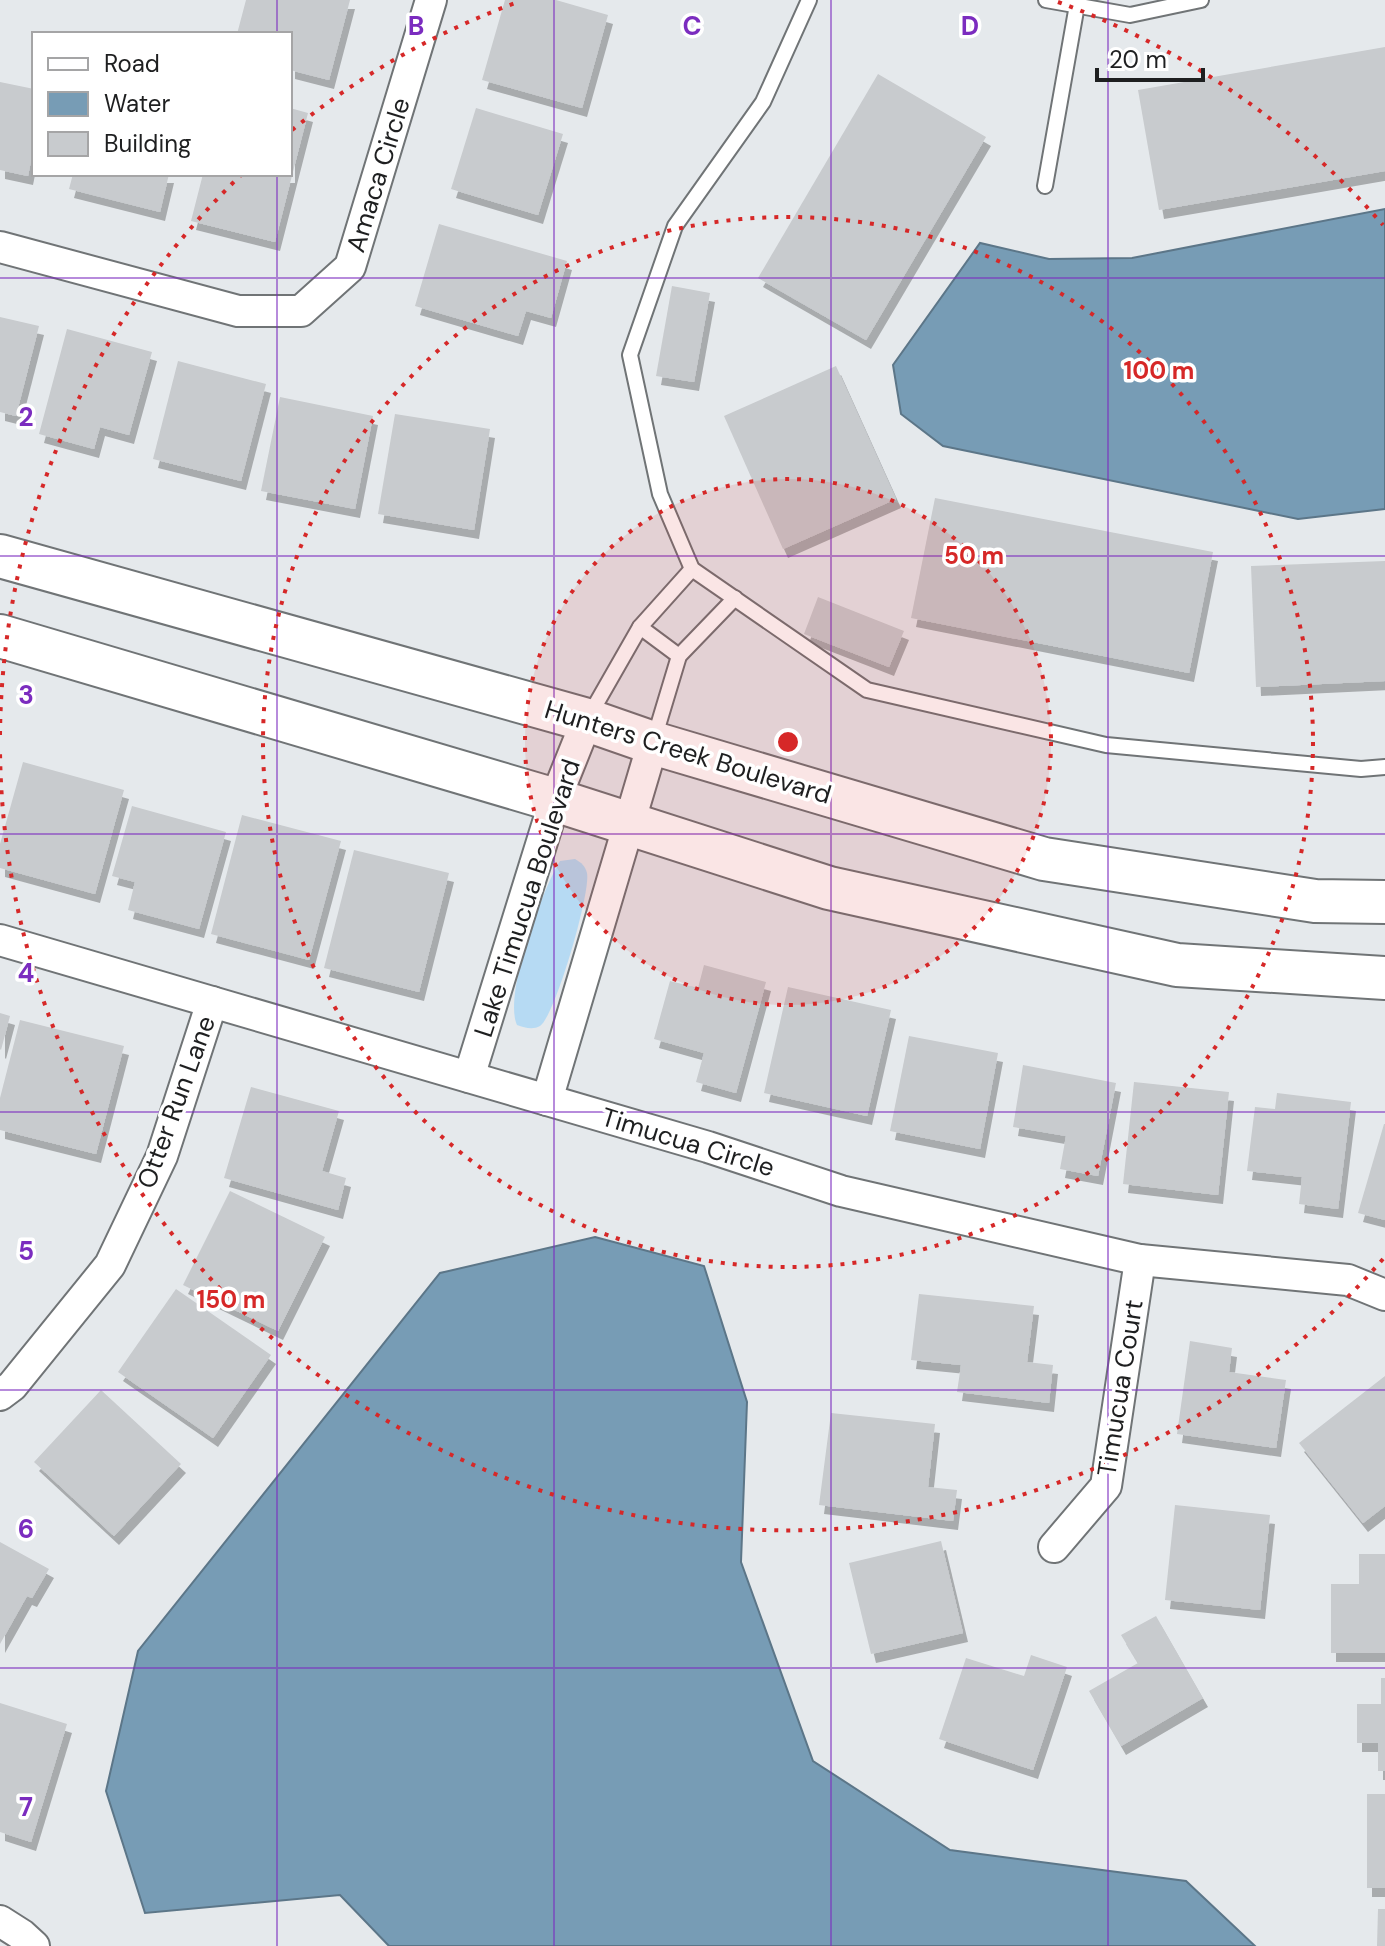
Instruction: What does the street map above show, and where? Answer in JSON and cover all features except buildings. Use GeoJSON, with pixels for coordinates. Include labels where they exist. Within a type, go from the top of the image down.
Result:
{"type":"FeatureCollection","features":[{"type":"Feature","properties":{"kind":"street","name":"Amaca Circle"},"geometry":{"type":"LineString","coordinates":[[0,247],[238,311],[301,311],[350,267],[431,0]]}},
{"type":"Feature","properties":{"kind":"street","name":"Hunters Creek Boulevard"},"geometry":{"type":"LineString","coordinates":[[0,556],[587,720],[653,743],[1044,859],[1315,901],[1385,902]]}},
{"type":"Feature","properties":{"kind":"street"},"geometry":{"type":"LineString","coordinates":[[0,636],[555,800],[829,888],[1177,965],[1385,978]]}},
{"type":"Feature","properties":{"kind":"street","name":"Lake Timucua Boulevard"},"geometry":{"type":"LineString","coordinates":[[469,1077],[555,800],[587,720]]}},
{"type":"Feature","properties":{"kind":"street"},"geometry":{"type":"LineString","coordinates":[[547,1100],[653,743]]}},
{"type":"Feature","properties":{"kind":"street","name":"Timucua Circle"},"geometry":{"type":"LineString","coordinates":[[0,940],[708,1147],[841,1191],[1140,1260],[1348,1280],[1385,1295]]}},
{"type":"Feature","properties":{"kind":"street","name":"Otter Run Lane"},"geometry":{"type":"LineString","coordinates":[[0,1395],[12,1386],[110,1265],[162,1156],[212,1002]]}},
{"type":"Feature","properties":{"kind":"street","name":"Timucua Court"},"geometry":{"type":"LineString","coordinates":[[1054,1547],[1106,1486],[1140,1260]]}},
{"type":"Feature","properties":{"kind":"street"},"geometry":{"type":"LineString","coordinates":[[0,1921],[34,1946]]}},
{"type":"Feature","properties":{"kind":"lane"},"geometry":{"type":"LineString","coordinates":[[809,0],[763,102],[675,226],[630,355],[660,494],[692,569],[867,690],[1106,745],[1361,769],[1385,767]]}},
{"type":"Feature","properties":{"kind":"lane"},"geometry":{"type":"LineString","coordinates":[[1046,0],[1130,15],[1201,0]]}},
{"type":"Feature","properties":{"kind":"lane"},"geometry":{"type":"LineString","coordinates":[[1045,186],[1077,5]]}},
{"type":"Feature","properties":{"kind":"lane"},"geometry":{"type":"LineString","coordinates":[[587,720],[640,627],[692,569]]}},
{"type":"Feature","properties":{"kind":"lane"},"geometry":{"type":"LineString","coordinates":[[653,743],[679,656],[735,598]]}},
{"type":"Feature","properties":{"kind":"lane"},"geometry":{"type":"LineString","coordinates":[[640,627],[679,656]]}},
{"type":"Feature","properties":{"kind":"shaded area"},"geometry":{"type":"Polygon","coordinates":[[[575,859],[585,868],[587,885],[563,978],[540,1026],[517,1025],[515,991],[526,943],[560,861],[575,859]]]}},
{"type":"Feature","properties":{"kind":"water"},"geometry":{"type":"Polygon","coordinates":[[[1385,209],[1385,509],[1298,519],[943,446],[901,414],[893,365],[980,243],[1049,259],[1132,258],[1385,209]]]}},
{"type":"Feature","properties":{"kind":"water"},"geometry":{"type":"Polygon","coordinates":[[[595,1237],[704,1266],[747,1402],[741,1562],[813,1761],[950,1850],[1186,1881],[1255,1946],[389,1946],[340,1895],[145,1913],[106,1791],[138,1651],[440,1273],[595,1237]]]}}]}
